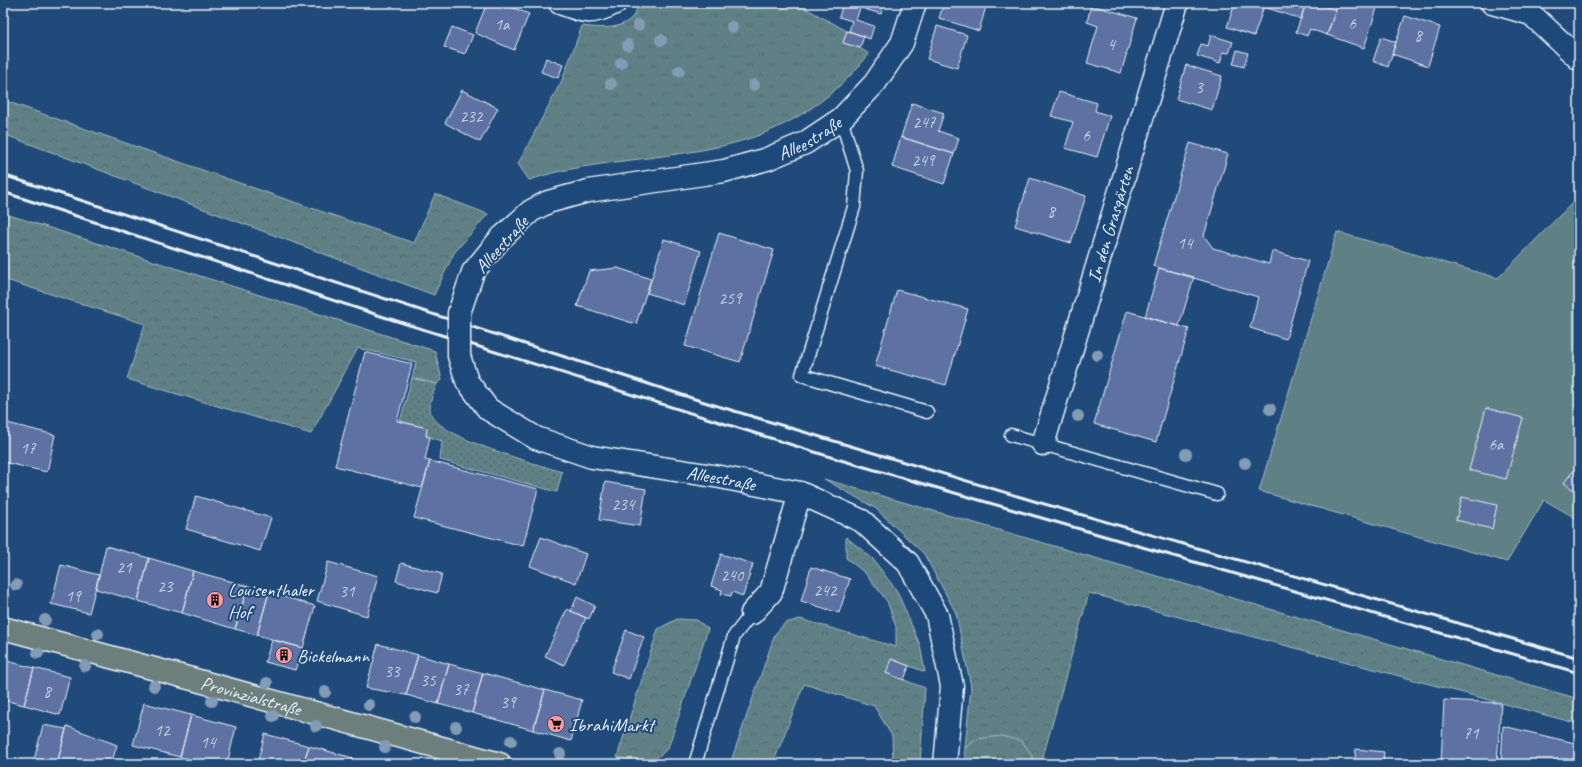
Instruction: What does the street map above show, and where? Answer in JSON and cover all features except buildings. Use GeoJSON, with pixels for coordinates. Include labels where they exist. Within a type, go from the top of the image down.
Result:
{"type":"FeatureCollection","features":[{"type":"Feature","properties":{"kind":"main road","name":"Provinzialstraße"},"geometry":{"type":"LineString","coordinates":[[3,628],[500,764]]}},
{"type":"Feature","properties":{"kind":"street"},"geometry":{"type":"LineString","coordinates":[[560,3],[585,12],[605,6]]}},
{"type":"Feature","properties":{"kind":"street","name":"Alleestraße"},"geometry":{"type":"LineString","coordinates":[[915,3],[902,43],[875,83],[840,119],[805,143],[767,159],[731,169],[588,191],[548,202],[531,211],[500,239],[473,272],[460,313],[459,356],[467,381],[488,409],[536,438],[592,457],[720,477],[800,493],[862,521],[908,563],[937,615],[952,686],[945,764]]}},
{"type":"Feature","properties":{"kind":"street","name":"In den Grasgärten"},"geometry":{"type":"LineString","coordinates":[[1043,444],[1177,3]]}},
{"type":"Feature","properties":{"kind":"street"},"geometry":{"type":"LineString","coordinates":[[1492,3],[1533,8],[1579,59]]}},
{"type":"Feature","properties":{"kind":"street"},"geometry":{"type":"LineString","coordinates":[[752,613],[771,592],[800,493]]}},
{"type":"Feature","properties":{"kind":"lane"},"geometry":{"type":"LineString","coordinates":[[840,119],[857,171],[854,208],[802,375],[927,412]]}},
{"type":"Feature","properties":{"kind":"lane"},"geometry":{"type":"LineString","coordinates":[[1011,435],[1217,494]]}},
{"type":"Feature","properties":{"kind":"lane"},"geometry":{"type":"LineString","coordinates":[[694,764],[734,636],[752,613]]}},
{"type":"Feature","properties":{"kind":"green space"},"geometry":{"type":"Polygon","coordinates":[[[639,3],[796,3],[847,31],[843,43],[860,48],[869,54],[838,88],[820,102],[782,125],[761,134],[739,142],[698,151],[581,167],[529,180],[518,164],[562,80],[582,26],[603,28],[623,24],[634,15],[639,3]]]}},
{"type":"Feature","properties":{"kind":"green space"},"geometry":{"type":"Polygon","coordinates":[[[3,100],[414,243],[435,194],[488,214],[454,253],[434,295],[3,134],[3,100]]]}},
{"type":"Feature","properties":{"kind":"green space"},"geometry":{"type":"Polygon","coordinates":[[[1579,196],[1579,520],[1544,500],[1507,562],[1259,491],[1337,232],[1498,278],[1579,196]]]}},
{"type":"Feature","properties":{"kind":"green space"},"geometry":{"type":"Polygon","coordinates":[[[3,213],[435,351],[442,380],[437,384],[412,378],[416,362],[358,348],[311,434],[127,379],[145,324],[3,279],[3,213]]]}},
{"type":"Feature","properties":{"kind":"green space"},"geometry":{"type":"Polygon","coordinates":[[[412,378],[437,384],[431,400],[430,408],[432,416],[440,425],[454,434],[492,450],[562,472],[557,492],[440,460],[442,441],[426,436],[427,428],[400,421],[412,378]]]}},
{"type":"Feature","properties":{"kind":"green space"},"geometry":{"type":"Polygon","coordinates":[[[824,479],[1579,699],[1579,724],[1089,593],[1041,764],[1032,764],[1033,757],[977,739],[965,748],[971,687],[956,613],[924,554],[875,508],[824,479]]]}},
{"type":"Feature","properties":{"kind":"green space"},"geometry":{"type":"Polygon","coordinates":[[[846,537],[872,558],[897,591],[920,645],[925,672],[892,659],[886,673],[925,688],[920,764],[893,764],[892,736],[874,706],[804,684],[773,764],[730,764],[775,634],[785,623],[800,619],[896,647],[896,627],[887,601],[865,573],[846,558],[846,537]]]}},
{"type":"Feature","properties":{"kind":"green space"},"geometry":{"type":"Polygon","coordinates":[[[677,619],[697,620],[708,629],[668,748],[656,758],[645,762],[617,757],[658,629],[677,619]]]}},
{"type":"Feature","properties":{"kind":"green space"},"geometry":{"type":"Polygon","coordinates":[[[1001,736],[1022,741],[1033,757],[1032,764],[964,764],[965,748],[977,739],[1001,736]]]}},
{"type":"Feature","properties":{"kind":"railway"},"geometry":{"type":"LineString","coordinates":[[3,175],[701,401],[1034,501],[1579,658]]}},
{"type":"Feature","properties":{"kind":"railway"},"geometry":{"type":"LineString","coordinates":[[3,192],[384,317],[837,459],[1579,673]]}},
{"type":"Feature","properties":{"kind":"place","name":"Louisenthaler Hof"},"geometry":{"type":"Point","coordinates":[215,600]}},
{"type":"Feature","properties":{"kind":"place","name":"Bickelmann"},"geometry":{"type":"Point","coordinates":[284,655]}},
{"type":"Feature","properties":{"kind":"place","name":"IbrahiMarkt"},"geometry":{"type":"Point","coordinates":[556,724]}}]}
